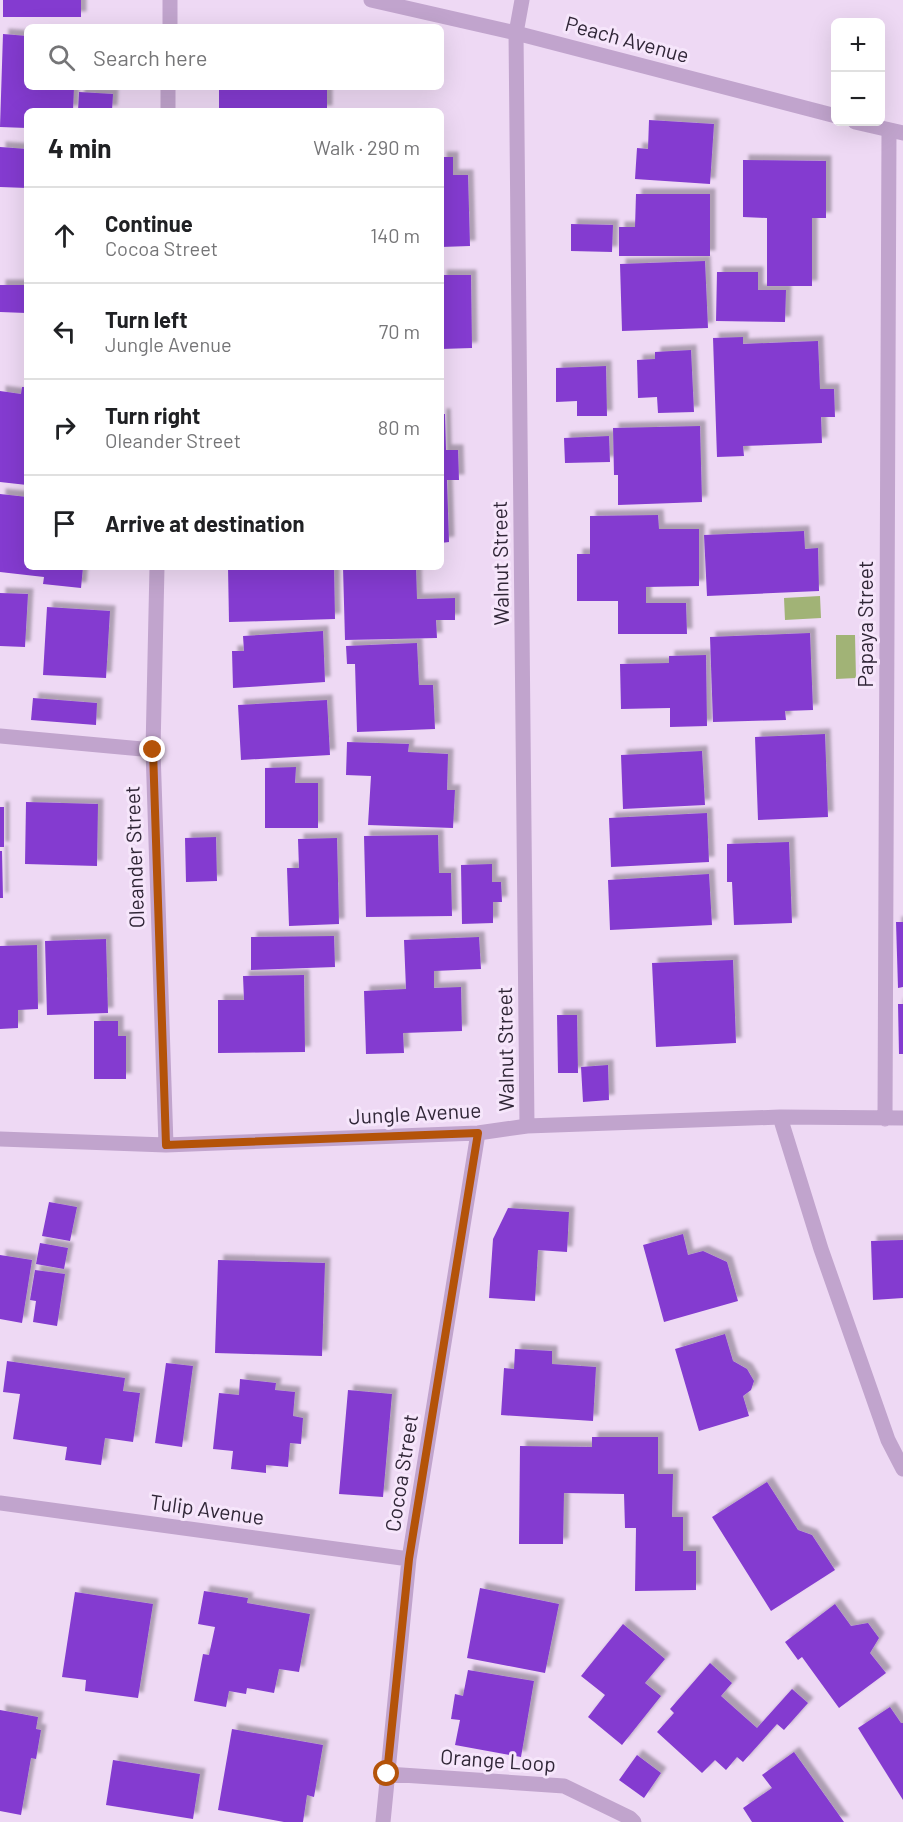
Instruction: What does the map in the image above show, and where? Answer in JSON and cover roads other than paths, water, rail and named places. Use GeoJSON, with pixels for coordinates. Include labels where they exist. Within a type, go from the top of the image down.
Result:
{"type":"FeatureCollection","features":[{"type":"Feature","properties":{"kind":"street"},"geometry":{"type":"LineString","coordinates":[[170,0],[170,24]]}},
{"type":"Feature","properties":{"kind":"street","name":"Peach Avenue"},"geometry":{"type":"LineString","coordinates":[[371,0],[516,33],[831,115]]}},
{"type":"Feature","properties":{"kind":"street","name":"Walnut Street"},"geometry":{"type":"LineString","coordinates":[[522,0],[516,33],[527,1126]]}},
{"type":"Feature","properties":{"kind":"street"},"geometry":{"type":"LineString","coordinates":[[168,90],[168,108]]}},
{"type":"Feature","properties":{"kind":"street"},"geometry":{"type":"LineString","coordinates":[[871,126],[896,132]]}},
{"type":"Feature","properties":{"kind":"street","name":"Papaya Street"},"geometry":{"type":"LineString","coordinates":[[885,1119],[896,132]]}},
{"type":"Feature","properties":{"kind":"street","name":"Oleander Street"},"geometry":{"type":"LineString","coordinates":[[157,570],[153,750],[166,1145]]}},
{"type":"Feature","properties":{"kind":"street"},"geometry":{"type":"LineString","coordinates":[[0,736],[153,750]]}},
{"type":"Feature","properties":{"kind":"street"},"geometry":{"type":"LineString","coordinates":[[780,1117],[832,1283],[888,1440],[903,1469]]}},
{"type":"Feature","properties":{"kind":"street","name":"Jungle Avenue"},"geometry":{"type":"LineString","coordinates":[[0,1139],[166,1145],[478,1133],[527,1126],[780,1117],[903,1118]]}},
{"type":"Feature","properties":{"kind":"street","name":"Cocoa Street"},"geometry":{"type":"LineString","coordinates":[[383,1822],[409,1559],[478,1133]]}},
{"type":"Feature","properties":{"kind":"street","name":"Tulip Avenue"},"geometry":{"type":"LineString","coordinates":[[0,1503],[409,1559]]}},
{"type":"Feature","properties":{"kind":"street","name":"Orange Loop"},"geometry":{"type":"LineString","coordinates":[[387,1774],[564,1786],[634,1822]]}}]}
